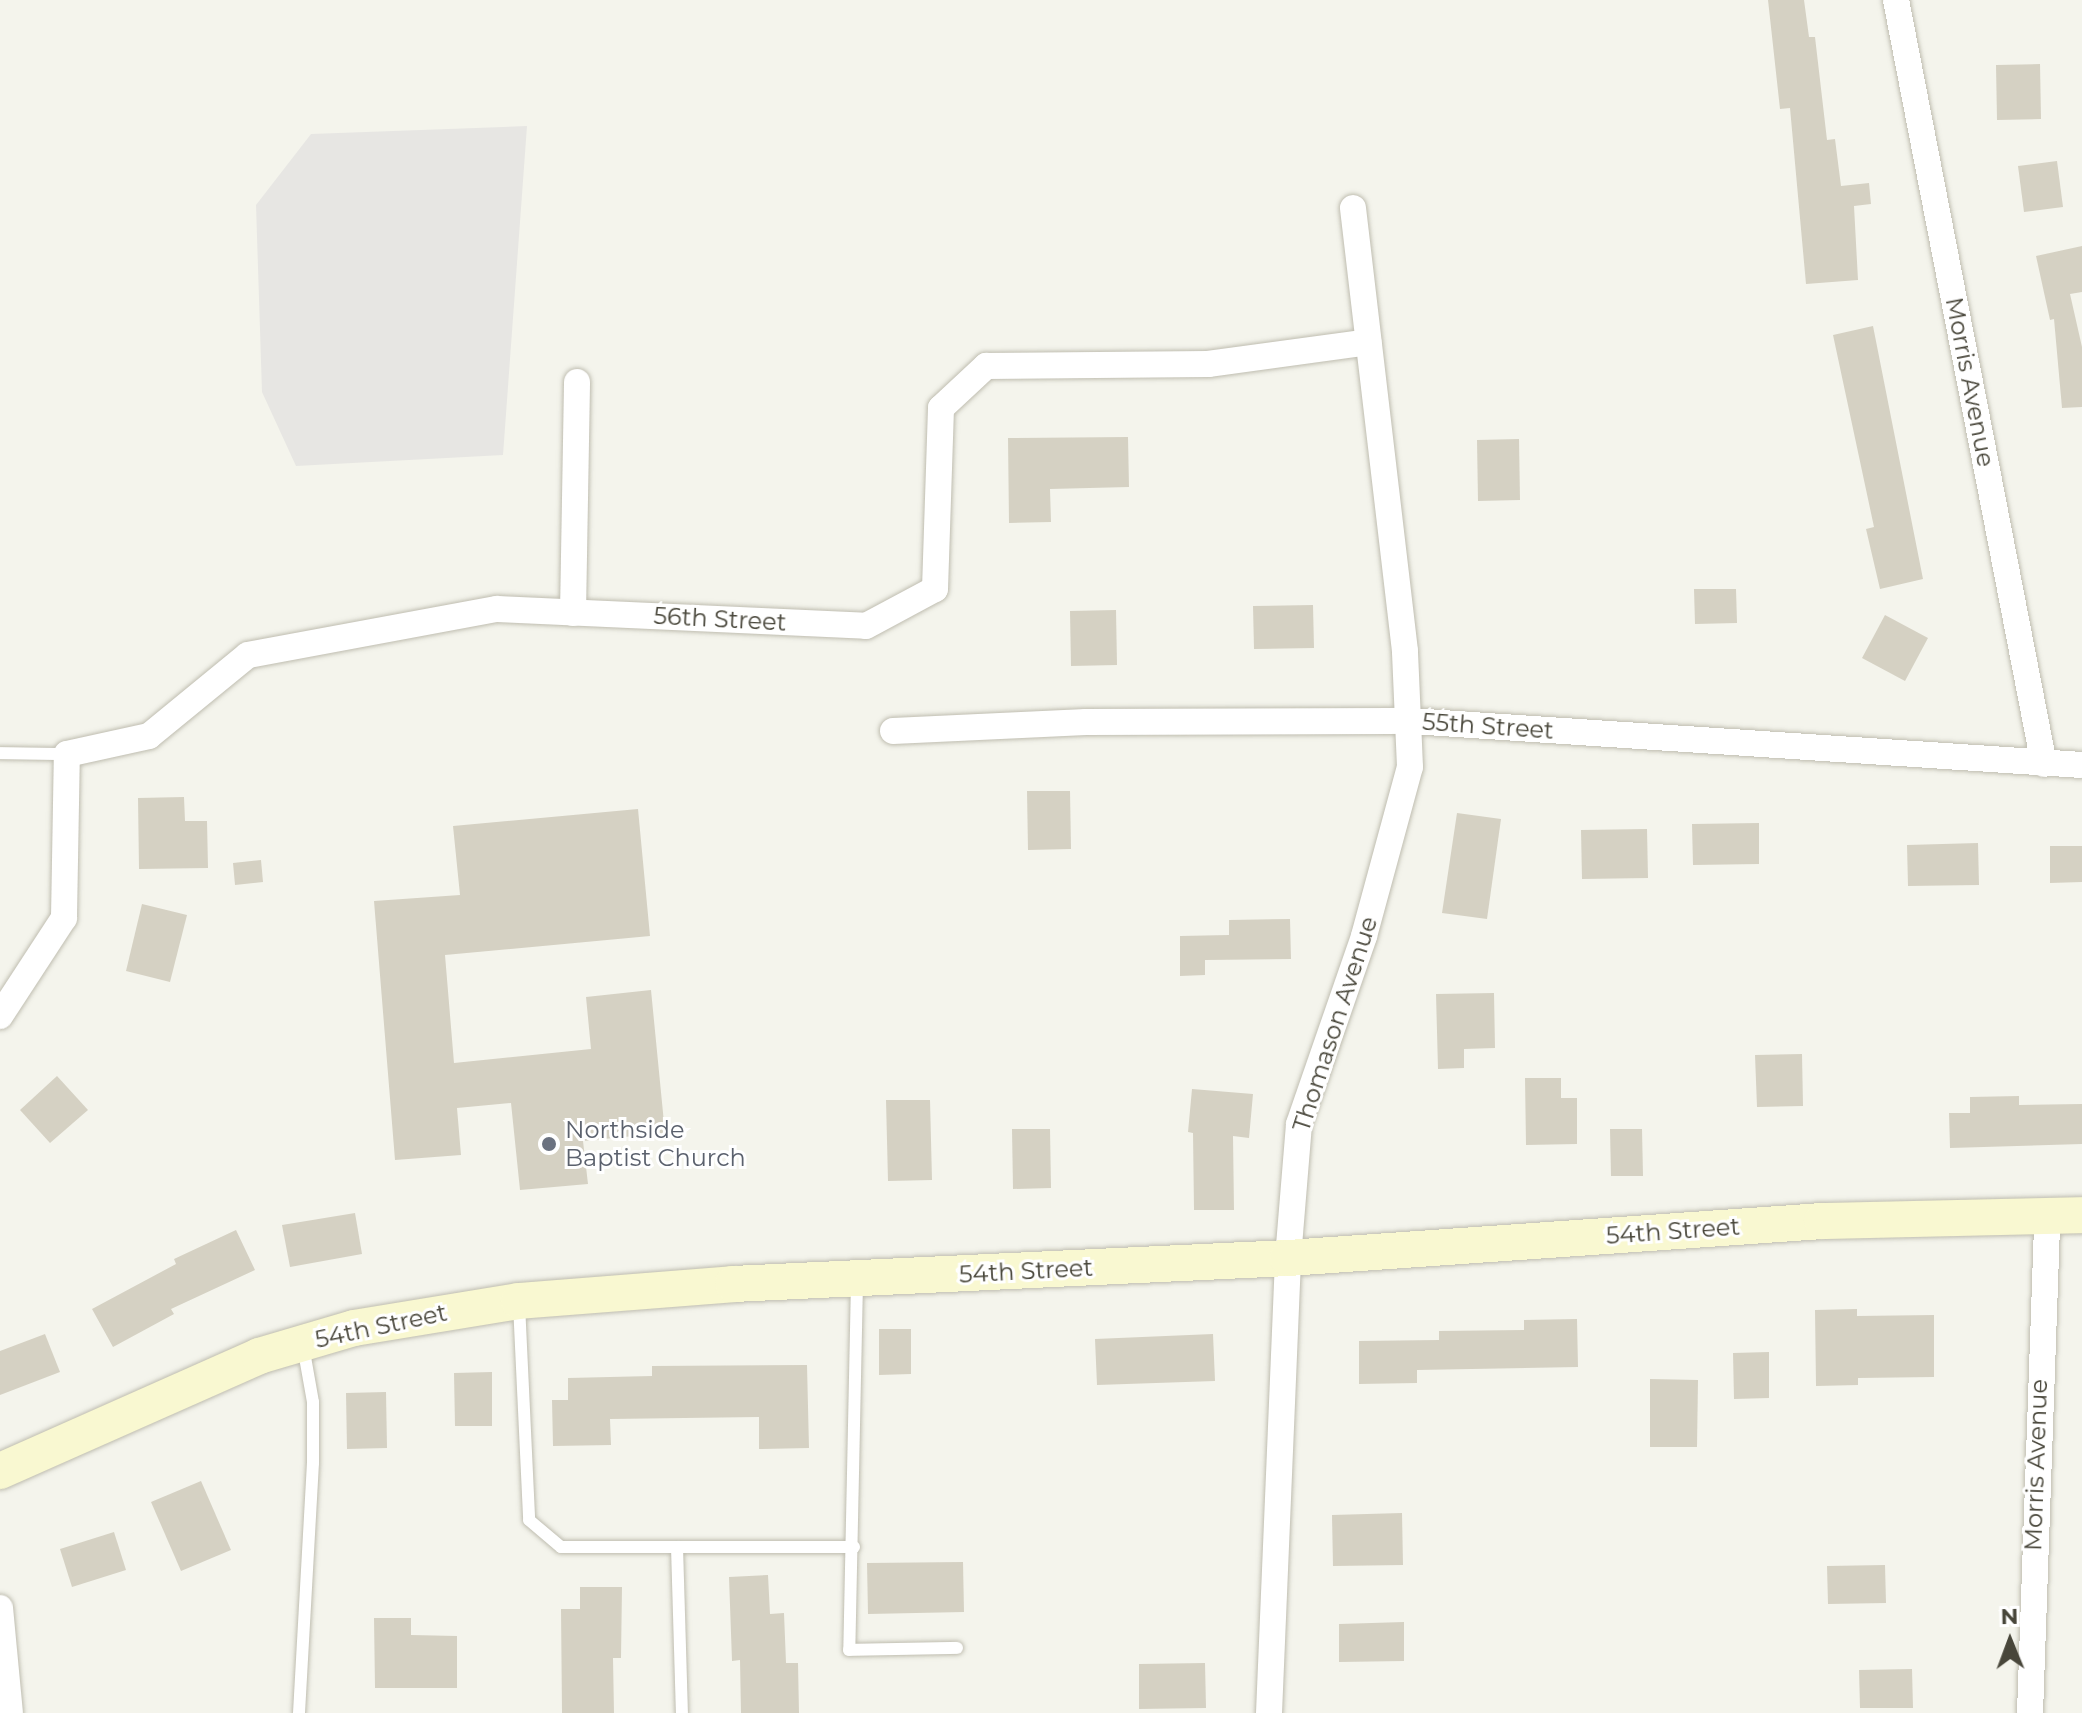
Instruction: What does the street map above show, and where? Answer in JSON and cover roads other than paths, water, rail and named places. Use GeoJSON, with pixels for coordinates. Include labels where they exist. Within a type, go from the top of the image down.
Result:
{"type":"FeatureCollection","features":[{"type":"Feature","properties":{"kind":"main road","name":"54th Street"},"geometry":{"type":"LineString","coordinates":[[0,1471],[259,1356],[354,1328],[519,1301],[1288,1258],[1822,1221],[2064,1216]]}},
{"type":"Feature","properties":{"kind":"street","name":"Morris Avenue"},"geometry":{"type":"LineString","coordinates":[[1896,0],[2044,764]]}},
{"type":"Feature","properties":{"kind":"street","name":"Thomason Avenue"},"geometry":{"type":"LineString","coordinates":[[1269,1713],[1288,1258],[1299,1124],[1364,936],[1410,767],[1411,721],[1353,208]]}},
{"type":"Feature","properties":{"kind":"street","name":"56th Street"},"geometry":{"type":"LineString","coordinates":[[67,754],[149,736],[248,655],[497,609],[866,626],[935,589],[941,408],[986,366],[1208,364],[1369,342]]}},
{"type":"Feature","properties":{"kind":"street"},"geometry":{"type":"LineString","coordinates":[[573,613],[577,382]]}},
{"type":"Feature","properties":{"kind":"street","name":"55th Street"},"geometry":{"type":"LineString","coordinates":[[893,731],[1086,722],[1411,721],[2082,765]]}},
{"type":"Feature","properties":{"kind":"street"},"geometry":{"type":"LineString","coordinates":[[0,1016],[64,918],[67,754]]}},
{"type":"Feature","properties":{"kind":"street","name":"Morris Avenue"},"geometry":{"type":"LineString","coordinates":[[2030,1713],[2064,1216]]}},
{"type":"Feature","properties":{"kind":"street"},"geometry":{"type":"LineString","coordinates":[[0,1608],[10,1713]]}},
{"type":"Feature","properties":{"kind":"lane"},"geometry":{"type":"LineString","coordinates":[[0,753],[67,754]]}},
{"type":"Feature","properties":{"kind":"lane"},"geometry":{"type":"LineString","coordinates":[[857,1280],[854,1547],[849,1650],[957,1648]]}},
{"type":"Feature","properties":{"kind":"lane"},"geometry":{"type":"LineString","coordinates":[[519,1301],[529,1520],[561,1547],[854,1547]]}},
{"type":"Feature","properties":{"kind":"lane"},"geometry":{"type":"LineString","coordinates":[[299,1713],[313,1463],[313,1402],[303,1343]]}},
{"type":"Feature","properties":{"kind":"lane"},"geometry":{"type":"LineString","coordinates":[[677,1547],[682,1713]]}},
{"type":"Feature","properties":{"kind":"place","name":"Northside Baptist Church"},"geometry":{"type":"Point","coordinates":[549,1144]}}]}
